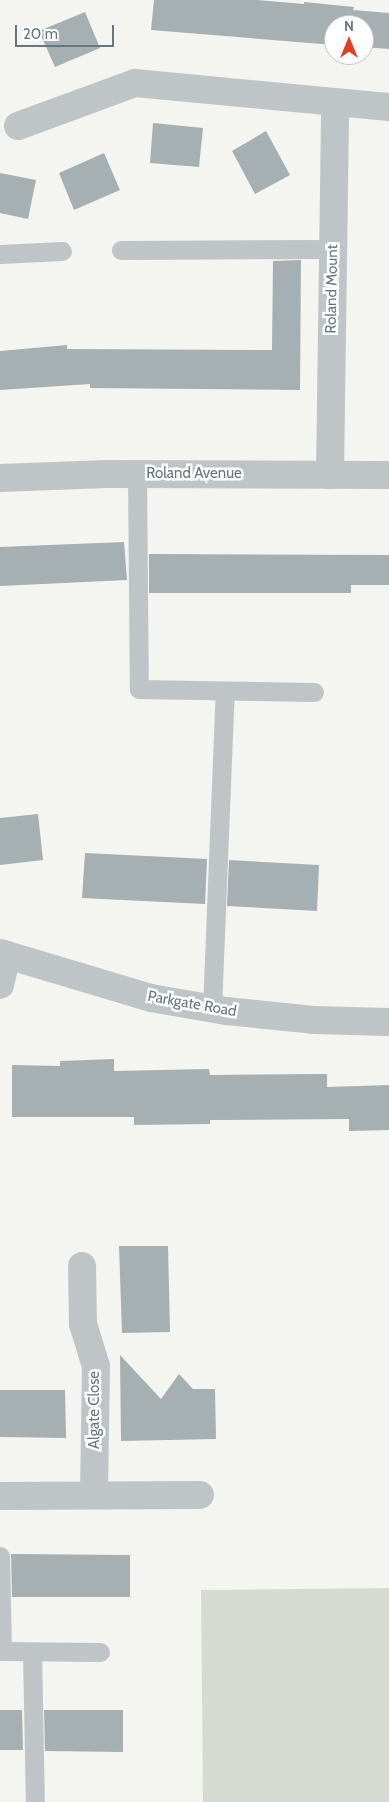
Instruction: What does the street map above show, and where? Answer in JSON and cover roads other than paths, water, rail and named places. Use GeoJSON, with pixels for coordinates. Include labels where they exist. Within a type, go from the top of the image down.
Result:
{"type":"FeatureCollection","features":[{"type":"Feature","properties":{"kind":"street"},"geometry":{"type":"LineString","coordinates":[[18,126],[135,83],[389,107]]}},
{"type":"Feature","properties":{"kind":"street","name":"Roland Mount"},"geometry":{"type":"LineString","coordinates":[[330,475],[335,103]]}},
{"type":"Feature","properties":{"kind":"street","name":"Roland Avenue"},"geometry":{"type":"LineString","coordinates":[[0,478],[137,474],[389,475]]}},
{"type":"Feature","properties":{"kind":"street"},"geometry":{"type":"LineString","coordinates":[[0,985],[3,954]]}},
{"type":"Feature","properties":{"kind":"street","name":"Parkgate Road"},"geometry":{"type":"LineString","coordinates":[[3,954],[151,998],[212,1009],[314,1020],[389,1022]]}},
{"type":"Feature","properties":{"kind":"street","name":"Algate Close"},"geometry":{"type":"LineString","coordinates":[[82,1266],[82,1324],[96,1366],[94,1495]]}},
{"type":"Feature","properties":{"kind":"street"},"geometry":{"type":"LineString","coordinates":[[0,1496],[200,1495]]}},
{"type":"Feature","properties":{"kind":"lane"},"geometry":{"type":"LineString","coordinates":[[121,250],[333,249]]}},
{"type":"Feature","properties":{"kind":"lane"},"geometry":{"type":"LineString","coordinates":[[0,254],[62,251]]}},
{"type":"Feature","properties":{"kind":"lane"},"geometry":{"type":"LineString","coordinates":[[137,474],[139,689],[314,692]]}},
{"type":"Feature","properties":{"kind":"lane"},"geometry":{"type":"LineString","coordinates":[[212,1009],[225,691]]}},
{"type":"Feature","properties":{"kind":"lane"},"geometry":{"type":"LineString","coordinates":[[0,1556],[1,1651],[100,1652]]}},
{"type":"Feature","properties":{"kind":"lane"},"geometry":{"type":"LineString","coordinates":[[32,1652],[35,1802]]}}]}
